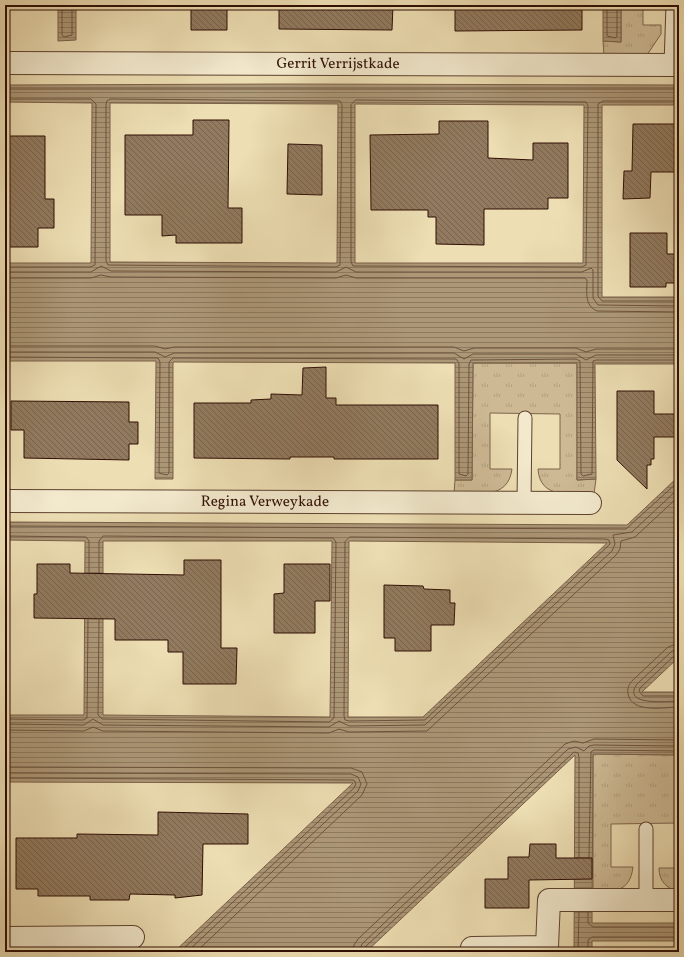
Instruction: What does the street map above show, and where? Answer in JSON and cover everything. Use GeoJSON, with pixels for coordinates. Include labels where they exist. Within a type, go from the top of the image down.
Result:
{"type":"FeatureCollection","features":[{"type":"Feature","properties":{"kind":"street","name":"Gerrit Verrijstkade"},"geometry":{"type":"LineString","coordinates":[[5,63],[675,65]]}},
{"type":"Feature","properties":{"kind":"street","name":"Regina Verweykade"},"geometry":{"type":"LineString","coordinates":[[5,501],[590,503]]}},
{"type":"Feature","properties":{"kind":"street"},"geometry":{"type":"LineString","coordinates":[[472,948],[547,948],[549,900],[679,900]]}},
{"type":"Feature","properties":{"kind":"street"},"geometry":{"type":"LineString","coordinates":[[5,938],[133,937]]}},
{"type":"Feature","properties":{"kind":"lane","name":"Gerrit Verrijstkade"},"geometry":{"type":"LineString","coordinates":[[673,5],[675,65]]}},
{"type":"Feature","properties":{"kind":"lane"},"geometry":{"type":"LineString","coordinates":[[524,503],[525,418]]}},
{"type":"Feature","properties":{"kind":"lane"},"geometry":{"type":"LineString","coordinates":[[646,829],[646,900]]}},
{"type":"Feature","properties":{"kind":"green space"},"geometry":{"type":"Polygon","coordinates":[[[621,5],[643,5],[643,25],[661,25],[661,34],[647,55],[604,55],[603,41],[621,42],[621,5]]]}},
{"type":"Feature","properties":{"kind":"green space"},"geometry":{"type":"Polygon","coordinates":[[[473,363],[577,363],[577,480],[596,479],[594,494],[558,493],[544,486],[540,479],[538,469],[560,469],[560,414],[490,413],[490,469],[512,469],[509,479],[505,486],[490,493],[454,493],[455,480],[472,480],[473,363]]]}},
{"type":"Feature","properties":{"kind":"green space"},"geometry":{"type":"Polygon","coordinates":[[[593,754],[679,755],[679,823],[611,824],[611,867],[633,867],[631,876],[628,882],[619,889],[593,894],[593,754]]]}},
{"type":"Feature","properties":{"kind":"green space"},"geometry":{"type":"Polygon","coordinates":[[[659,868],[679,868],[679,892],[670,888],[664,883],[660,877],[659,868]]]}},
{"type":"Feature","properties":{"kind":"water"},"geometry":{"type":"Polygon","coordinates":[[[58,5],[76,5],[76,40],[58,41],[58,5]]]}},
{"type":"Feature","properties":{"kind":"water"},"geometry":{"type":"Polygon","coordinates":[[[603,5],[621,5],[621,42],[603,41],[603,5]]]}},
{"type":"Feature","properties":{"kind":"water"},"geometry":{"type":"Polygon","coordinates":[[[5,85],[679,85],[679,105],[602,105],[602,297],[679,297],[679,364],[595,364],[596,479],[577,480],[577,363],[473,363],[472,480],[455,480],[455,363],[173,362],[173,479],[155,479],[156,361],[5,361],[5,263],[91,263],[92,103],[5,102],[5,85]],[[110,103],[110,262],[337,263],[338,104],[110,103]],[[355,104],[355,263],[583,263],[584,105],[355,104]]]}},
{"type":"Feature","properties":{"kind":"water"},"geometry":{"type":"Polygon","coordinates":[[[679,476],[679,657],[642,692],[679,692],[679,755],[593,754],[592,923],[679,923],[679,941],[592,941],[592,952],[574,952],[575,755],[366,952],[174,952],[353,783],[5,782],[5,715],[84,715],[85,541],[5,540],[5,522],[627,525],[679,476]],[[103,541],[103,715],[330,717],[332,541],[103,541]],[[349,541],[348,717],[423,717],[607,543],[349,541]]]}},
{"type":"Feature","properties":{"kind":"building"},"geometry":{"type":"Polygon","coordinates":[[[191,5],[227,5],[227,30],[191,30],[191,5]]]}},
{"type":"Feature","properties":{"kind":"building"},"geometry":{"type":"Polygon","coordinates":[[[279,5],[393,5],[392,30],[279,29],[279,5]]]}},
{"type":"Feature","properties":{"kind":"building"},"geometry":{"type":"Polygon","coordinates":[[[455,5],[582,5],[582,30],[455,31],[455,5]]]}},
{"type":"Feature","properties":{"kind":"building"},"geometry":{"type":"Polygon","coordinates":[[[193,120],[229,120],[228,208],[242,208],[242,243],[176,243],[176,235],[162,236],[162,215],[125,215],[125,135],[193,135],[193,120]]]}},
{"type":"Feature","properties":{"kind":"building"},"geometry":{"type":"Polygon","coordinates":[[[439,121],[488,121],[488,158],[533,160],[533,143],[568,143],[568,198],[548,198],[548,209],[484,209],[484,245],[436,244],[436,217],[428,217],[428,210],[371,210],[370,135],[439,134],[439,121]]]}},
{"type":"Feature","properties":{"kind":"building"},"geometry":{"type":"Polygon","coordinates":[[[633,124],[679,124],[679,172],[651,172],[650,198],[623,199],[624,171],[632,171],[633,124]]]}},
{"type":"Feature","properties":{"kind":"building"},"geometry":{"type":"Polygon","coordinates":[[[5,136],[45,136],[45,199],[54,199],[54,228],[38,228],[38,247],[5,247],[5,136]]]}},
{"type":"Feature","properties":{"kind":"building"},"geometry":{"type":"Polygon","coordinates":[[[288,144],[322,145],[322,195],[287,194],[288,144]]]}},
{"type":"Feature","properties":{"kind":"building"},"geometry":{"type":"Polygon","coordinates":[[[630,233],[667,233],[667,254],[679,254],[679,283],[666,283],[666,287],[630,287],[630,233]]]}},
{"type":"Feature","properties":{"kind":"building"},"geometry":{"type":"Polygon","coordinates":[[[326,367],[326,398],[336,398],[336,405],[438,405],[438,459],[334,459],[334,457],[290,457],[290,459],[194,458],[194,403],[251,403],[251,400],[271,399],[271,394],[302,395],[303,368],[326,367]]]}},
{"type":"Feature","properties":{"kind":"building"},"geometry":{"type":"Polygon","coordinates":[[[617,391],[654,391],[654,414],[679,414],[679,437],[654,437],[654,459],[651,459],[651,465],[647,465],[647,489],[617,460],[617,391]]]}},
{"type":"Feature","properties":{"kind":"building"},"geometry":{"type":"Polygon","coordinates":[[[11,401],[129,402],[129,422],[138,422],[138,444],[129,444],[129,460],[24,458],[24,430],[11,430],[11,401]]]}},
{"type":"Feature","properties":{"kind":"building"},"geometry":{"type":"Polygon","coordinates":[[[184,560],[221,560],[221,648],[237,648],[236,684],[183,684],[183,652],[168,652],[168,640],[115,640],[115,619],[34,618],[34,594],[37,594],[37,564],[70,564],[70,573],[184,575],[184,560]]]}},
{"type":"Feature","properties":{"kind":"building"},"geometry":{"type":"Polygon","coordinates":[[[284,564],[330,564],[330,601],[315,601],[315,633],[274,633],[274,594],[284,593],[284,564]]]}},
{"type":"Feature","properties":{"kind":"building"},"geometry":{"type":"Polygon","coordinates":[[[384,585],[423,586],[424,589],[450,590],[450,603],[455,603],[454,625],[431,625],[431,651],[395,651],[395,638],[384,638],[384,585]]]}},
{"type":"Feature","properties":{"kind":"building"},"geometry":{"type":"Polygon","coordinates":[[[158,812],[248,814],[248,844],[203,844],[202,895],[175,898],[175,895],[130,894],[129,900],[90,900],[90,896],[38,896],[38,889],[16,889],[16,838],[77,838],[77,834],[158,835],[158,812]]]}},
{"type":"Feature","properties":{"kind":"building"},"geometry":{"type":"Polygon","coordinates":[[[530,844],[556,844],[556,858],[592,858],[592,879],[529,880],[529,908],[485,908],[485,879],[508,879],[508,857],[529,857],[530,844]]]}}]}
